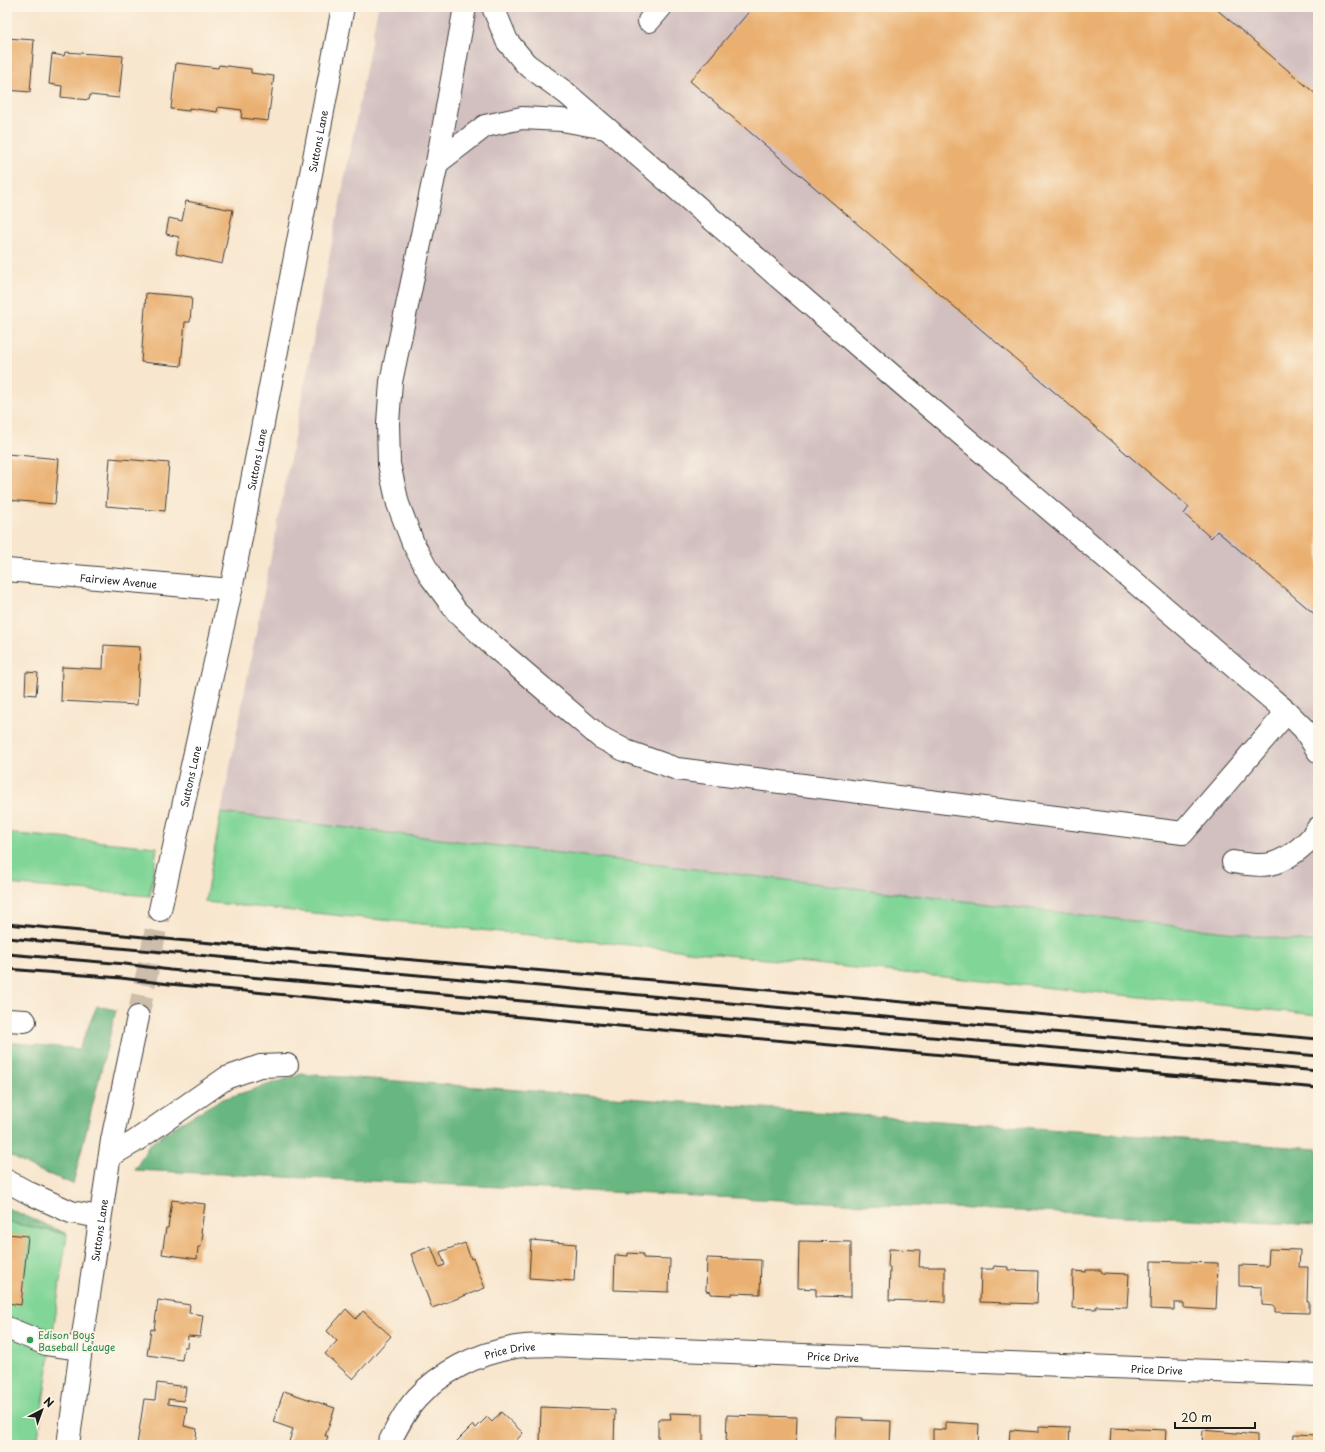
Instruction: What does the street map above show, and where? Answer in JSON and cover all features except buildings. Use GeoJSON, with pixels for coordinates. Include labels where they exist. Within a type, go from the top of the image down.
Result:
{"type":"FeatureCollection","features":[{"type":"Feature","properties":{"kind":"street","name":"Suttons Lane"},"geometry":{"type":"LineString","coordinates":[[160,910],[231,590],[342,7]]}},
{"type":"Feature","properties":{"kind":"street"},"geometry":{"type":"LineString","coordinates":[[465,7],[437,163],[392,382],[388,423],[390,464],[398,504],[413,543],[431,577],[457,612],[490,643],[600,737],[626,751],[677,769],[1183,833],[1287,712]]}},
{"type":"Feature","properties":{"kind":"street"},"geometry":{"type":"LineString","coordinates":[[493,7],[507,41],[526,64],[566,94],[606,128],[901,383],[1287,712],[1304,729],[1318,751]]}},
{"type":"Feature","properties":{"kind":"street"},"geometry":{"type":"LineString","coordinates":[[437,163],[485,126],[522,118],[562,120],[606,128]]}},
{"type":"Feature","properties":{"kind":"street","name":"Fairview Avenue"},"geometry":{"type":"LineString","coordinates":[[7,570],[231,590]]}},
{"type":"Feature","properties":{"kind":"street"},"geometry":{"type":"LineString","coordinates":[[1233,862],[1255,865],[1273,864],[1298,850],[1315,834],[1318,828]]}},
{"type":"Feature","properties":{"kind":"street","name":"Suttons Lane"},"geometry":{"type":"LineString","coordinates":[[68,1445],[100,1217],[110,1156],[138,1017]]}},
{"type":"Feature","properties":{"kind":"street"},"geometry":{"type":"LineString","coordinates":[[110,1156],[134,1142],[226,1078],[260,1066],[288,1065]]}},
{"type":"Feature","properties":{"kind":"street"},"geometry":{"type":"LineString","coordinates":[[7,1181],[28,1193],[71,1212],[100,1217]]}},
{"type":"Feature","properties":{"kind":"street"},"geometry":{"type":"LineString","coordinates":[[7,1328],[46,1344],[81,1349]]}},
{"type":"Feature","properties":{"kind":"street","name":"Price Drive"},"geometry":{"type":"LineString","coordinates":[[388,1445],[397,1426],[417,1398],[445,1374],[477,1358],[512,1348],[548,1346],[1318,1375]]}},
{"type":"Feature","properties":{"kind":"shaded area"},"geometry":{"type":"Polygon","coordinates":[[[378,7],[1318,7],[1318,943],[221,813],[378,7]]]}},
{"type":"Feature","properties":{"kind":"green space"},"geometry":{"type":"Polygon","coordinates":[[[221,813],[1318,943],[1318,1015],[205,902],[221,813]]]}},
{"type":"Feature","properties":{"kind":"green space"},"geometry":{"type":"Polygon","coordinates":[[[7,833],[157,847],[150,896],[7,884],[7,833]]]}},
{"type":"Feature","properties":{"kind":"green space"},"geometry":{"type":"Polygon","coordinates":[[[97,1006],[116,1010],[73,1184],[33,1168],[7,1154],[7,1042],[79,1049],[97,1006]]]}},
{"type":"Feature","properties":{"kind":"green space"},"geometry":{"type":"Polygon","coordinates":[[[302,1074],[1318,1149],[1318,1225],[135,1170],[149,1145],[174,1127],[220,1100],[302,1074]]]}},
{"type":"Feature","properties":{"kind":"green space"},"geometry":{"type":"Polygon","coordinates":[[[7,1208],[67,1234],[7,1222],[7,1208]]]}},
{"type":"Feature","properties":{"kind":"green space","name":"Edison Boys Baseball Leauge"},"geometry":{"type":"Polygon","coordinates":[[[7,1222],[67,1234],[37,1445],[7,1445],[7,1222]]]}},
{"type":"Feature","properties":{"kind":"tunnel"},"geometry":{"type":"LineString","coordinates":[[138,1017],[160,910]]}},
{"type":"Feature","properties":{"kind":"railway"},"geometry":{"type":"LineString","coordinates":[[7,924],[1318,1039]]}},
{"type":"Feature","properties":{"kind":"railway"},"geometry":{"type":"LineString","coordinates":[[7,938],[1318,1056]]}},
{"type":"Feature","properties":{"kind":"railway"},"geometry":{"type":"LineString","coordinates":[[7,954],[125,964],[170,970],[1318,1071]]}},
{"type":"Feature","properties":{"kind":"railway"},"geometry":{"type":"LineString","coordinates":[[7,969],[121,978],[169,984],[673,1031],[1318,1088]]}},
{"type":"Feature","properties":{"kind":"place","name":"Edison Boys Baseball Leauge"},"geometry":{"type":"Point","coordinates":[30,1340]}}]}
